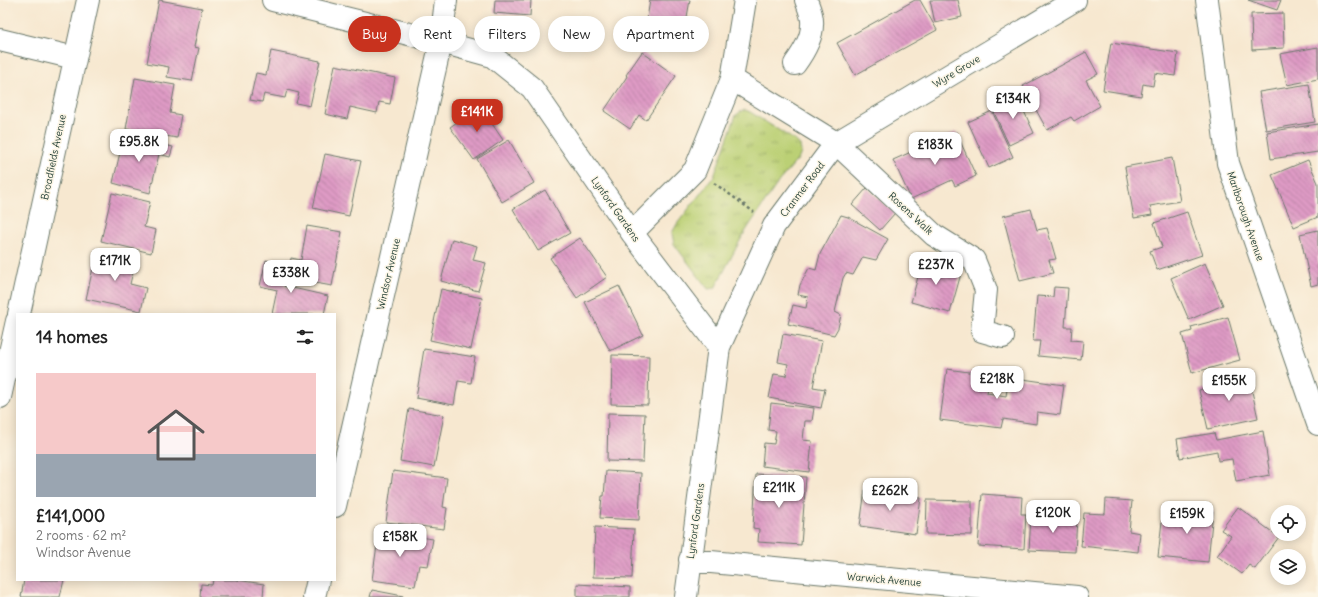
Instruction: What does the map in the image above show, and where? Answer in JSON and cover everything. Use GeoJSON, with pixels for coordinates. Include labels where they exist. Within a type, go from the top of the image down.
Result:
{"type":"FeatureCollection","features":[{"type":"Feature","properties":{"kind":"street","name":"Broadfields Avenue"},"geometry":{"type":"LineString","coordinates":[[19,313],[88,0]]}},
{"type":"Feature","properties":{"kind":"street","name":"Lynford Gardens"},"geometry":{"type":"LineString","coordinates":[[273,0],[409,34]]}},
{"type":"Feature","properties":{"kind":"street","name":"Windsor Avenue"},"geometry":{"type":"LineString","coordinates":[[444,16],[446,0]]}},
{"type":"Feature","properties":{"kind":"street"},"geometry":{"type":"LineString","coordinates":[[632,233],[695,170],[732,79],[745,0]]}},
{"type":"Feature","properties":{"kind":"street"},"geometry":{"type":"LineString","coordinates":[[795,64],[806,49],[812,26],[806,0]]}},
{"type":"Feature","properties":{"kind":"street","name":"Wyre Grove"},"geometry":{"type":"LineString","coordinates":[[836,143],[1076,0]]}},
{"type":"Feature","properties":{"kind":"street","name":"Marlborough Avenue"},"geometry":{"type":"LineString","coordinates":[[1208,0],[1228,163],[1318,424]]}},
{"type":"Feature","properties":{"kind":"street"},"geometry":{"type":"LineString","coordinates":[[0,40],[75,58]]}},
{"type":"Feature","properties":{"kind":"street","name":"Lynford Gardens"},"geometry":{"type":"LineString","coordinates":[[466,49],[492,56],[532,88],[632,233],[719,346],[686,597]]}},
{"type":"Feature","properties":{"kind":"street","name":"Windsor Avenue"},"geometry":{"type":"LineString","coordinates":[[336,502],[439,52]]}},
{"type":"Feature","properties":{"kind":"street"},"geometry":{"type":"LineString","coordinates":[[732,79],[836,143]]}},
{"type":"Feature","properties":{"kind":"street","name":"Cranmer Road"},"geometry":{"type":"LineString","coordinates":[[719,346],[774,226],[836,143]]}},
{"type":"Feature","properties":{"kind":"street","name":"Rosens Walk"},"geometry":{"type":"LineString","coordinates":[[836,143],[934,235],[974,260],[986,290],[982,331],[1003,337]]}},
{"type":"Feature","properties":{"kind":"street"},"geometry":{"type":"LineString","coordinates":[[0,397],[4,363],[16,324]]}},
{"type":"Feature","properties":{"kind":"street","name":"Warwick Avenue"},"geometry":{"type":"LineString","coordinates":[[690,560],[1077,597]]}},
{"type":"Feature","properties":{"kind":"street"},"geometry":{"type":"LineString","coordinates":[[314,597],[318,581]]}},
{"type":"Feature","properties":{"kind":"path"},"geometry":{"type":"LineString","coordinates":[[695,170],[774,226]]}},
{"type":"Feature","properties":{"kind":"green space"},"geometry":{"type":"Polygon","coordinates":[[[745,110],[796,141],[800,145],[801,152],[799,158],[779,181],[743,235],[715,288],[708,289],[674,244],[672,233],[677,224],[714,176],[736,115],[745,110]]]}},
{"type":"Feature","properties":{"kind":"building"},"geometry":{"type":"Polygon","coordinates":[[[159,0],[202,8],[194,47],[199,48],[192,81],[167,77],[169,67],[147,63],[159,0]]]}},
{"type":"Feature","properties":{"kind":"building"},"geometry":{"type":"Polygon","coordinates":[[[495,0],[531,0],[530,16],[494,13],[495,0]]]}},
{"type":"Feature","properties":{"kind":"building"},"geometry":{"type":"Polygon","coordinates":[[[650,0],[690,0],[687,16],[647,16],[650,0]]]}},
{"type":"Feature","properties":{"kind":"building"},"geometry":{"type":"Polygon","coordinates":[[[915,0],[920,0],[937,30],[855,75],[837,43],[915,0]]]}},
{"type":"Feature","properties":{"kind":"building"},"geometry":{"type":"Polygon","coordinates":[[[930,0],[958,0],[962,17],[935,23],[930,0]]]}},
{"type":"Feature","properties":{"kind":"building"},"geometry":{"type":"Polygon","coordinates":[[[1248,0],[1281,0],[1277,10],[1248,0]]]}},
{"type":"Feature","properties":{"kind":"building"},"geometry":{"type":"Polygon","coordinates":[[[1283,13],[1284,48],[1252,50],[1251,14],[1283,13]]]}},
{"type":"Feature","properties":{"kind":"building"},"geometry":{"type":"Polygon","coordinates":[[[1111,43],[1178,53],[1175,76],[1155,73],[1153,86],[1143,84],[1141,96],[1103,90],[1111,43]]]}},
{"type":"Feature","properties":{"kind":"building"},"geometry":{"type":"Polygon","coordinates":[[[1318,47],[1318,79],[1287,85],[1280,54],[1318,47]]]}},
{"type":"Feature","properties":{"kind":"building"},"geometry":{"type":"Polygon","coordinates":[[[271,51],[320,61],[310,106],[296,103],[299,93],[287,90],[285,98],[264,94],[262,102],[250,100],[256,73],[266,75],[271,51]]]}},
{"type":"Feature","properties":{"kind":"building"},"geometry":{"type":"Polygon","coordinates":[[[642,52],[676,76],[646,120],[639,115],[630,129],[604,111],[626,78],[626,75],[642,52]]]}},
{"type":"Feature","properties":{"kind":"building"},"geometry":{"type":"Polygon","coordinates":[[[1086,52],[1098,74],[1086,80],[1100,106],[1074,121],[1071,117],[1047,130],[1023,86],[1086,52]]]}},
{"type":"Feature","properties":{"kind":"building"},"geometry":{"type":"Polygon","coordinates":[[[335,65],[395,78],[390,104],[379,102],[377,113],[350,107],[347,119],[325,114],[335,65]]]}},
{"type":"Feature","properties":{"kind":"building"},"geometry":{"type":"Polygon","coordinates":[[[135,78],[175,85],[170,113],[181,115],[177,138],[126,129],[135,78]]]}},
{"type":"Feature","properties":{"kind":"building"},"geometry":{"type":"Polygon","coordinates":[[[1309,84],[1315,122],[1266,130],[1259,92],[1309,84]]]}},
{"type":"Feature","properties":{"kind":"building"},"geometry":{"type":"Polygon","coordinates":[[[1017,96],[1034,133],[1009,145],[992,108],[1017,96]]]}},
{"type":"Feature","properties":{"kind":"building"},"geometry":{"type":"Polygon","coordinates":[[[480,106],[503,140],[474,160],[450,127],[480,106]]]}},
{"type":"Feature","properties":{"kind":"building"},"geometry":{"type":"Polygon","coordinates":[[[992,111],[1013,157],[989,168],[968,122],[992,111]]]}},
{"type":"Feature","properties":{"kind":"building"},"geometry":{"type":"Polygon","coordinates":[[[1318,124],[1318,152],[1271,159],[1267,132],[1318,124]]]}},
{"type":"Feature","properties":{"kind":"building"},"geometry":{"type":"Polygon","coordinates":[[[956,132],[976,176],[955,186],[952,180],[911,199],[893,160],[956,132]]]}},
{"type":"Feature","properties":{"kind":"building"},"geometry":{"type":"Polygon","coordinates":[[[124,135],[173,147],[170,157],[159,154],[150,193],[113,183],[124,135]]]}},
{"type":"Feature","properties":{"kind":"building"},"geometry":{"type":"Polygon","coordinates":[[[509,140],[534,183],[502,202],[477,159],[509,140]]]}},
{"type":"Feature","properties":{"kind":"building"},"geometry":{"type":"Polygon","coordinates":[[[325,154],[361,161],[349,216],[313,208],[325,154]]]}},
{"type":"Feature","properties":{"kind":"building"},"geometry":{"type":"Polygon","coordinates":[[[1172,158],[1180,201],[1150,206],[1152,215],[1134,218],[1125,167],[1172,158]]]}},
{"type":"Feature","properties":{"kind":"building"},"geometry":{"type":"Polygon","coordinates":[[[1308,160],[1318,183],[1318,217],[1294,227],[1272,175],[1308,160]]]}},
{"type":"Feature","properties":{"kind":"building"},"geometry":{"type":"Polygon","coordinates":[[[867,188],[895,213],[880,230],[852,205],[867,188]]]}},
{"type":"Feature","properties":{"kind":"building"},"geometry":{"type":"Polygon","coordinates":[[[545,190],[570,233],[538,251],[513,209],[545,190]]]}},
{"type":"Feature","properties":{"kind":"building"},"geometry":{"type":"Polygon","coordinates":[[[112,193],[150,202],[144,227],[156,230],[151,253],[101,241],[112,193]]]}},
{"type":"Feature","properties":{"kind":"building"},"geometry":{"type":"Polygon","coordinates":[[[1031,209],[1037,230],[1047,228],[1056,259],[1049,260],[1053,273],[1020,281],[1003,216],[1031,209]]]}},
{"type":"Feature","properties":{"kind":"building"},"geometry":{"type":"Polygon","coordinates":[[[1187,212],[1202,255],[1157,270],[1150,251],[1162,247],[1154,223],[1187,212]]]}},
{"type":"Feature","properties":{"kind":"building"},"geometry":{"type":"Polygon","coordinates":[[[841,215],[848,217],[888,239],[876,260],[863,257],[853,275],[846,273],[843,278],[835,312],[841,315],[838,328],[834,335],[788,324],[793,305],[806,308],[808,297],[798,295],[800,285],[809,268],[816,270],[820,254],[841,215]]]}},
{"type":"Feature","properties":{"kind":"building"},"geometry":{"type":"Polygon","coordinates":[[[307,226],[342,232],[332,286],[288,278],[291,258],[301,260],[307,226]]]}},
{"type":"Feature","properties":{"kind":"building"},"geometry":{"type":"Polygon","coordinates":[[[1318,230],[1318,284],[1311,286],[1300,234],[1318,230]]]}},
{"type":"Feature","properties":{"kind":"building"},"geometry":{"type":"Polygon","coordinates":[[[580,238],[607,277],[577,298],[550,258],[580,238]]]}},
{"type":"Feature","properties":{"kind":"building"},"geometry":{"type":"Polygon","coordinates":[[[452,239],[477,246],[473,260],[486,263],[478,291],[441,281],[452,239]]]}},
{"type":"Feature","properties":{"kind":"building"},"geometry":{"type":"Polygon","coordinates":[[[97,250],[136,259],[130,284],[146,288],[141,311],[86,299],[97,250]]]}},
{"type":"Feature","properties":{"kind":"building"},"geometry":{"type":"Polygon","coordinates":[[[923,259],[962,270],[950,313],[911,302],[923,259]]]}},
{"type":"Feature","properties":{"kind":"building"},"geometry":{"type":"Polygon","coordinates":[[[266,260],[281,264],[279,273],[287,275],[284,286],[328,296],[324,313],[272,313],[277,290],[260,286],[266,260]]]}},
{"type":"Feature","properties":{"kind":"building"},"geometry":{"type":"Polygon","coordinates":[[[1205,263],[1223,305],[1189,320],[1171,278],[1205,263]]]}},
{"type":"Feature","properties":{"kind":"building"},"geometry":{"type":"Polygon","coordinates":[[[619,286],[643,335],[610,351],[585,302],[619,286]]]}},
{"type":"Feature","properties":{"kind":"building"},"geometry":{"type":"Polygon","coordinates":[[[1054,287],[1068,288],[1065,327],[1072,327],[1071,340],[1083,341],[1081,360],[1038,356],[1040,341],[1033,341],[1037,296],[1053,297],[1054,287]]]}},
{"type":"Feature","properties":{"kind":"building"},"geometry":{"type":"Polygon","coordinates":[[[441,289],[482,298],[471,349],[430,340],[441,289]]]}},
{"type":"Feature","properties":{"kind":"building"},"geometry":{"type":"Polygon","coordinates":[[[1228,317],[1240,360],[1192,373],[1182,334],[1192,331],[1191,327],[1228,317]]]}},
{"type":"Feature","properties":{"kind":"building"},"geometry":{"type":"Polygon","coordinates":[[[783,334],[822,341],[813,387],[825,389],[821,408],[769,398],[774,374],[786,376],[788,364],[778,362],[783,334]]]}},
{"type":"Feature","properties":{"kind":"building"},"geometry":{"type":"Polygon","coordinates":[[[424,349],[475,357],[471,383],[458,381],[454,405],[416,398],[424,349]]]}},
{"type":"Feature","properties":{"kind":"building"},"geometry":{"type":"Polygon","coordinates":[[[612,355],[649,356],[648,405],[611,404],[612,355]]]}},
{"type":"Feature","properties":{"kind":"building"},"geometry":{"type":"Polygon","coordinates":[[[947,369],[990,375],[987,393],[1006,396],[1009,377],[1064,385],[1060,415],[1037,412],[1036,424],[1003,419],[1001,428],[940,420],[947,369]]]}},
{"type":"Feature","properties":{"kind":"building"},"geometry":{"type":"Polygon","coordinates":[[[1248,374],[1258,418],[1208,429],[1199,390],[1213,386],[1212,382],[1248,374]]]}},
{"type":"Feature","properties":{"kind":"building"},"geometry":{"type":"Polygon","coordinates":[[[771,403],[814,408],[812,421],[805,421],[803,440],[812,441],[809,472],[762,466],[764,443],[774,444],[776,431],[768,430],[771,403]]]}},
{"type":"Feature","properties":{"kind":"building"},"geometry":{"type":"Polygon","coordinates":[[[409,409],[444,415],[434,467],[400,461],[409,409]]]}},
{"type":"Feature","properties":{"kind":"building"},"geometry":{"type":"Polygon","coordinates":[[[608,413],[645,414],[643,462],[607,461],[608,413]]]}},
{"type":"Feature","properties":{"kind":"building"},"geometry":{"type":"Polygon","coordinates":[[[1263,431],[1270,475],[1236,481],[1232,459],[1218,461],[1217,451],[1180,458],[1177,439],[1214,433],[1216,440],[1263,431]]]}},
{"type":"Feature","properties":{"kind":"building"},"geometry":{"type":"Polygon","coordinates":[[[393,471],[447,478],[443,507],[447,508],[444,529],[386,522],[393,471]]]}},
{"type":"Feature","properties":{"kind":"building"},"geometry":{"type":"Polygon","coordinates":[[[606,471],[641,473],[639,520],[600,518],[606,471]]]}},
{"type":"Feature","properties":{"kind":"building"},"geometry":{"type":"Polygon","coordinates":[[[756,474],[806,477],[801,545],[758,542],[759,529],[753,528],[756,474]]]}},
{"type":"Feature","properties":{"kind":"building"},"geometry":{"type":"Polygon","coordinates":[[[865,490],[921,498],[916,534],[860,526],[865,490]]]}},
{"type":"Feature","properties":{"kind":"building"},"geometry":{"type":"Polygon","coordinates":[[[982,494],[1022,497],[1021,514],[1026,514],[1024,549],[978,546],[982,494]]]}},
{"type":"Feature","properties":{"kind":"building"},"geometry":{"type":"Polygon","coordinates":[[[1106,499],[1132,501],[1129,531],[1140,533],[1138,552],[1081,546],[1084,513],[1105,514],[1106,499]]]}},
{"type":"Feature","properties":{"kind":"building"},"geometry":{"type":"Polygon","coordinates":[[[927,500],[972,501],[972,535],[926,534],[927,500]]]}},
{"type":"Feature","properties":{"kind":"building"},"geometry":{"type":"Polygon","coordinates":[[[1175,507],[1213,511],[1208,562],[1158,557],[1162,521],[1173,522],[1175,507]]]}},
{"type":"Feature","properties":{"kind":"building"},"geometry":{"type":"Polygon","coordinates":[[[1238,507],[1270,530],[1270,541],[1276,541],[1255,569],[1249,565],[1242,574],[1217,556],[1231,536],[1221,530],[1238,507]]]}},
{"type":"Feature","properties":{"kind":"building"},"geometry":{"type":"Polygon","coordinates":[[[1031,516],[1077,519],[1075,552],[1029,550],[1031,516]]]}},
{"type":"Feature","properties":{"kind":"building"},"geometry":{"type":"Polygon","coordinates":[[[595,527],[634,529],[632,578],[593,577],[595,527]]]}},
{"type":"Feature","properties":{"kind":"building"},"geometry":{"type":"Polygon","coordinates":[[[379,531],[433,539],[428,566],[419,565],[415,586],[372,580],[379,531]]]}},
{"type":"Feature","properties":{"kind":"building"},"geometry":{"type":"Polygon","coordinates":[[[24,581],[64,581],[60,597],[21,597],[24,581]]]}},
{"type":"Feature","properties":{"kind":"building"},"geometry":{"type":"Polygon","coordinates":[[[213,581],[243,581],[264,584],[263,597],[200,597],[201,584],[212,585],[213,581]]]}},
{"type":"Feature","properties":{"kind":"building"},"geometry":{"type":"Polygon","coordinates":[[[577,584],[630,587],[630,597],[577,597],[577,584]]]}},
{"type":"Feature","properties":{"kind":"building"},"geometry":{"type":"Polygon","coordinates":[[[372,590],[403,596],[403,597],[370,597],[372,590]]]}}]}
